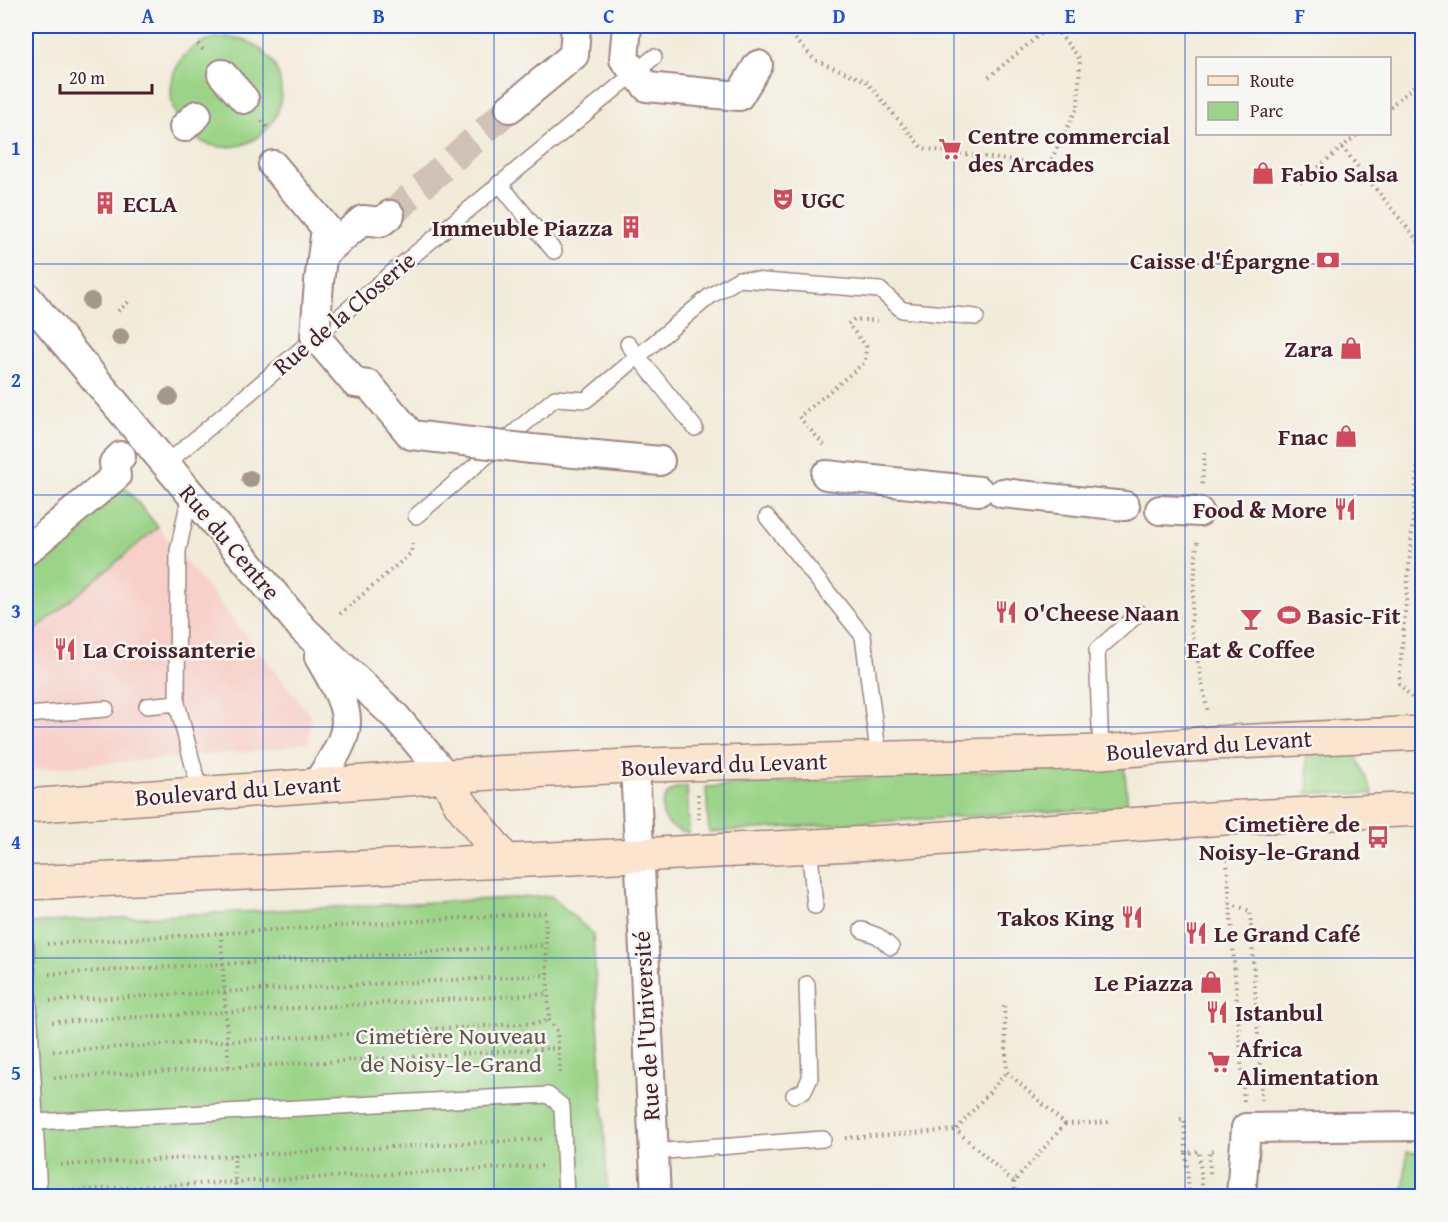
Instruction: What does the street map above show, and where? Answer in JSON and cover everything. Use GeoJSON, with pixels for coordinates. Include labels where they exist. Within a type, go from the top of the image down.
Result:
{"type":"FeatureCollection","features":[{"type":"Feature","properties":{"kind":"main road","name":"Boulevard du Levant"},"geometry":{"type":"LineString","coordinates":[[26,806],[200,792],[635,766],[1101,752],[1214,743],[1422,733]]}},
{"type":"Feature","properties":{"kind":"main road"},"geometry":{"type":"LineString","coordinates":[[446,776],[460,802],[506,862]]}},
{"type":"Feature","properties":{"kind":"main road"},"geometry":{"type":"LineString","coordinates":[[26,883],[506,862],[1224,818],[1422,809]]}},
{"type":"Feature","properties":{"kind":"street"},"geometry":{"type":"LineString","coordinates":[[510,108],[574,56],[576,26]]}},
{"type":"Feature","properties":{"kind":"street"},"geometry":{"type":"LineString","coordinates":[[627,26],[624,58],[645,65],[648,87],[739,96],[758,65]]}},
{"type":"Feature","properties":{"kind":"street"},"geometry":{"type":"LineString","coordinates":[[273,165],[326,228],[329,260],[315,336],[355,383],[369,385],[411,435],[660,461]]}},
{"type":"Feature","properties":{"kind":"street"},"geometry":{"type":"LineString","coordinates":[[329,260],[363,220],[381,222],[390,215]]}},
{"type":"Feature","properties":{"kind":"street","name":"Rue du Centre"},"geometry":{"type":"LineString","coordinates":[[26,296],[303,629],[396,717],[446,776]]}},
{"type":"Feature","properties":{"kind":"street"},"geometry":{"type":"LineString","coordinates":[[26,551],[116,476],[114,463],[121,456]]}},
{"type":"Feature","properties":{"kind":"street"},"geometry":{"type":"LineString","coordinates":[[839,476],[1125,506]]}},
{"type":"Feature","properties":{"kind":"street"},"geometry":{"type":"LineString","coordinates":[[1160,510],[1199,512]]}},
{"type":"Feature","properties":{"kind":"street"},"geometry":{"type":"LineString","coordinates":[[303,629],[340,693],[347,717],[341,747],[316,785]]}},
{"type":"Feature","properties":{"kind":"street","name":"Rue de l'Université"},"geometry":{"type":"LineString","coordinates":[[635,766],[656,1197]]}},
{"type":"Feature","properties":{"kind":"street"},"geometry":{"type":"LineString","coordinates":[[1241,1197],[1255,1128],[1422,1126]]}},
{"type":"Feature","properties":{"kind":"lane","name":"Rue de la Closerie"},"geometry":{"type":"LineString","coordinates":[[166,464],[499,183],[645,65]]}},
{"type":"Feature","properties":{"kind":"lane"},"geometry":{"type":"LineString","coordinates":[[499,183],[554,251]]}},
{"type":"Feature","properties":{"kind":"lane"},"geometry":{"type":"LineString","coordinates":[[416,516],[555,398],[586,400],[710,296],[739,279],[880,290],[902,310],[976,317]]}},
{"type":"Feature","properties":{"kind":"lane"},"geometry":{"type":"LineString","coordinates":[[628,344],[695,428]]}},
{"type":"Feature","properties":{"kind":"lane"},"geometry":{"type":"LineString","coordinates":[[190,494],[178,551],[177,703],[200,792]]}},
{"type":"Feature","properties":{"kind":"lane"},"geometry":{"type":"LineString","coordinates":[[767,518],[863,636],[879,759]]}},
{"type":"Feature","properties":{"kind":"lane"},"geometry":{"type":"LineString","coordinates":[[1101,752],[1097,650],[1139,613]]}},
{"type":"Feature","properties":{"kind":"lane"},"geometry":{"type":"LineString","coordinates":[[147,706],[177,703]]}},
{"type":"Feature","properties":{"kind":"lane"},"geometry":{"type":"LineString","coordinates":[[26,715],[106,709]]}},
{"type":"Feature","properties":{"kind":"lane"},"geometry":{"type":"LineString","coordinates":[[809,845],[814,906]]}},
{"type":"Feature","properties":{"kind":"lane"},"geometry":{"type":"LineString","coordinates":[[862,930],[878,936],[891,947]]}},
{"type":"Feature","properties":{"kind":"lane"},"geometry":{"type":"LineString","coordinates":[[26,945],[39,1194]]}},
{"type":"Feature","properties":{"kind":"lane"},"geometry":{"type":"LineString","coordinates":[[794,1095],[804,1091],[810,1078],[807,984]]}},
{"type":"Feature","properties":{"kind":"lane"},"geometry":{"type":"LineString","coordinates":[[35,1122],[548,1095],[562,1106],[566,1197]]}},
{"type":"Feature","properties":{"kind":"lane"},"geometry":{"type":"LineString","coordinates":[[653,1152],[823,1139]]}},
{"type":"Feature","properties":{"kind":"path"},"geometry":{"type":"LineString","coordinates":[[783,26],[815,60],[866,81],[922,148],[1048,166],[1078,106],[1080,59],[1057,31],[1059,26]]}},
{"type":"Feature","properties":{"kind":"path"},"geometry":{"type":"LineString","coordinates":[[989,77],[1050,26]]}},
{"type":"Feature","properties":{"kind":"path"},"geometry":{"type":"LineString","coordinates":[[1391,105],[1422,79]]}},
{"type":"Feature","properties":{"kind":"path"},"geometry":{"type":"LineString","coordinates":[[1300,183],[1357,135]]}},
{"type":"Feature","properties":{"kind":"path"},"geometry":{"type":"LineString","coordinates":[[1342,147],[1422,246]]}},
{"type":"Feature","properties":{"kind":"path"},"geometry":{"type":"LineString","coordinates":[[118,311],[131,300]]}},
{"type":"Feature","properties":{"kind":"path"},"geometry":{"type":"LineString","coordinates":[[839,476],[799,417],[865,363],[866,346],[848,324],[854,319]]}},
{"type":"Feature","properties":{"kind":"path"},"geometry":{"type":"LineString","coordinates":[[1422,416],[1399,683],[1422,709]]}},
{"type":"Feature","properties":{"kind":"path"},"geometry":{"type":"LineString","coordinates":[[1205,449],[1191,627],[1214,743]]}},
{"type":"Feature","properties":{"kind":"path"},"geometry":{"type":"LineString","coordinates":[[340,614],[411,553],[416,516]]}},
{"type":"Feature","properties":{"kind":"path"},"geometry":{"type":"LineString","coordinates":[[698,787],[699,821]]}},
{"type":"Feature","properties":{"kind":"path"},"geometry":{"type":"LineString","coordinates":[[1224,818],[1244,1092]]}},
{"type":"Feature","properties":{"kind":"path"},"geometry":{"type":"LineString","coordinates":[[1230,903],[1250,912],[1255,1128]]}},
{"type":"Feature","properties":{"kind":"path"},"geometry":{"type":"LineString","coordinates":[[26,945],[545,913],[549,1020],[556,1031],[560,1073],[548,1095]]}},
{"type":"Feature","properties":{"kind":"path"},"geometry":{"type":"LineString","coordinates":[[221,933],[229,1069]]}},
{"type":"Feature","properties":{"kind":"path"},"geometry":{"type":"LineString","coordinates":[[27,975],[546,945]]}},
{"type":"Feature","properties":{"kind":"path"},"geometry":{"type":"LineString","coordinates":[[29,1002],[548,975]]}},
{"type":"Feature","properties":{"kind":"path"},"geometry":{"type":"LineString","coordinates":[[30,1023],[548,994]]}},
{"type":"Feature","properties":{"kind":"path"},"geometry":{"type":"LineString","coordinates":[[823,1139],[956,1130],[1007,1072],[1004,1006]]}},
{"type":"Feature","properties":{"kind":"path"},"geometry":{"type":"LineString","coordinates":[[31,1053],[527,1024],[549,1020]]}},
{"type":"Feature","properties":{"kind":"path"},"geometry":{"type":"LineString","coordinates":[[33,1080],[559,1048]]}},
{"type":"Feature","properties":{"kind":"path"},"geometry":{"type":"LineString","coordinates":[[1007,1072],[1065,1124],[1112,1122]]}},
{"type":"Feature","properties":{"kind":"path"},"geometry":{"type":"LineString","coordinates":[[1180,1119],[1184,1119],[1189,1197]]}},
{"type":"Feature","properties":{"kind":"path"},"geometry":{"type":"LineString","coordinates":[[1014,1182],[1065,1124]]}},
{"type":"Feature","properties":{"kind":"path"},"geometry":{"type":"LineString","coordinates":[[956,1130],[1014,1182],[1015,1197]]}},
{"type":"Feature","properties":{"kind":"path"},"geometry":{"type":"LineString","coordinates":[[38,1166],[563,1136]]}},
{"type":"Feature","properties":{"kind":"path"},"geometry":{"type":"LineString","coordinates":[[1186,1153],[1199,1151],[1203,1197]]}},
{"type":"Feature","properties":{"kind":"path"},"geometry":{"type":"LineString","coordinates":[[234,1154],[236,1197]]}},
{"type":"Feature","properties":{"kind":"path"},"geometry":{"type":"LineString","coordinates":[[39,1194],[565,1165]]}},
{"type":"Feature","properties":{"kind":"shaded area"},"geometry":{"type":"Polygon","coordinates":[[[158,527],[311,716],[308,742],[278,749],[26,770],[26,638],[158,527]]]}},
{"type":"Feature","properties":{"kind":"green space"},"geometry":{"type":"Polygon","coordinates":[[[226,37],[247,41],[265,53],[277,71],[281,92],[277,113],[265,131],[247,143],[226,147],[205,143],[187,131],[175,113],[171,92],[175,71],[187,53],[205,41],[226,37]]]}},
{"type":"Feature","properties":{"kind":"green space"},"geometry":{"type":"Polygon","coordinates":[[[124,486],[158,527],[26,638],[26,567],[124,486]]]}},
{"type":"Feature","properties":{"kind":"green space"},"geometry":{"type":"Polygon","coordinates":[[[1354,751],[1373,794],[1306,793],[1309,787],[1306,755],[1354,751]]]}},
{"type":"Feature","properties":{"kind":"green space"},"geometry":{"type":"Polygon","coordinates":[[[1124,763],[1128,807],[709,832],[706,787],[1124,763]]]}},
{"type":"Feature","properties":{"kind":"green space"},"geometry":{"type":"Polygon","coordinates":[[[687,786],[689,833],[677,830],[669,824],[662,809],[663,801],[668,794],[676,788],[687,786]]]}},
{"type":"Feature","properties":{"kind":"green space","name":"Cimetière Nouveau de Noisy-le-Grand"},"geometry":{"type":"Polygon","coordinates":[[[551,896],[593,934],[608,1196],[26,1196],[26,923],[551,896]]]}},
{"type":"Feature","properties":{"kind":"green space"},"geometry":{"type":"Polygon","coordinates":[[[1407,1152],[1422,1153],[1422,1196],[1403,1196],[1407,1152]]]}},
{"type":"Feature","properties":{"kind":"tunnel"},"geometry":{"type":"LineString","coordinates":[[390,215],[510,108]]}},
{"type":"Feature","properties":{"kind":"place","name":"Centre commercial des Arcades"},"geometry":{"type":"Point","coordinates":[950,149]}},
{"type":"Feature","properties":{"kind":"place","name":"Fabio Salsa"},"geometry":{"type":"Point","coordinates":[1263,173]}},
{"type":"Feature","properties":{"kind":"place","name":"UGC"},"geometry":{"type":"Point","coordinates":[783,199]}},
{"type":"Feature","properties":{"kind":"place","name":"ECLA"},"geometry":{"type":"Point","coordinates":[105,203]}},
{"type":"Feature","properties":{"kind":"place","name":"Immeuble Piazza"},"geometry":{"type":"Point","coordinates":[631,227]}},
{"type":"Feature","properties":{"kind":"place","name":"Caisse d'Épargne"},"geometry":{"type":"Point","coordinates":[1328,260]}},
{"type":"Feature","properties":{"kind":"place","name":"Zara"},"geometry":{"type":"Point","coordinates":[1351,348]}},
{"type":"Feature","properties":{"kind":"place","name":"Fnac"},"geometry":{"type":"Point","coordinates":[1346,436]}},
{"type":"Feature","properties":{"kind":"place","name":"Food & More"},"geometry":{"type":"Point","coordinates":[1345,509]}},
{"type":"Feature","properties":{"kind":"place","name":"O'Cheese Naan"},"geometry":{"type":"Point","coordinates":[1006,612]}},
{"type":"Feature","properties":{"kind":"place","name":"Basic-Fit"},"geometry":{"type":"Point","coordinates":[1289,615]}},
{"type":"Feature","properties":{"kind":"place","name":"Eat & Coffee"},"geometry":{"type":"Point","coordinates":[1251,619]}},
{"type":"Feature","properties":{"kind":"place","name":"La Croissanterie"},"geometry":{"type":"Point","coordinates":[65,649]}},
{"type":"Feature","properties":{"kind":"place","name":"Cimetière de Noisy-le-Grand"},"geometry":{"type":"Point","coordinates":[1378,837]}},
{"type":"Feature","properties":{"kind":"place","name":"Takos King"},"geometry":{"type":"Point","coordinates":[1132,917]}},
{"type":"Feature","properties":{"kind":"place","name":"Le Grand Café"},"geometry":{"type":"Point","coordinates":[1196,933]}},
{"type":"Feature","properties":{"kind":"place","name":"Le Piazza"},"geometry":{"type":"Point","coordinates":[1211,982]}},
{"type":"Feature","properties":{"kind":"place","name":"Istanbul"},"geometry":{"type":"Point","coordinates":[1217,1012]}},
{"type":"Feature","properties":{"kind":"place","name":"Africa Alimentation"},"geometry":{"type":"Point","coordinates":[1219,1062]}}]}
